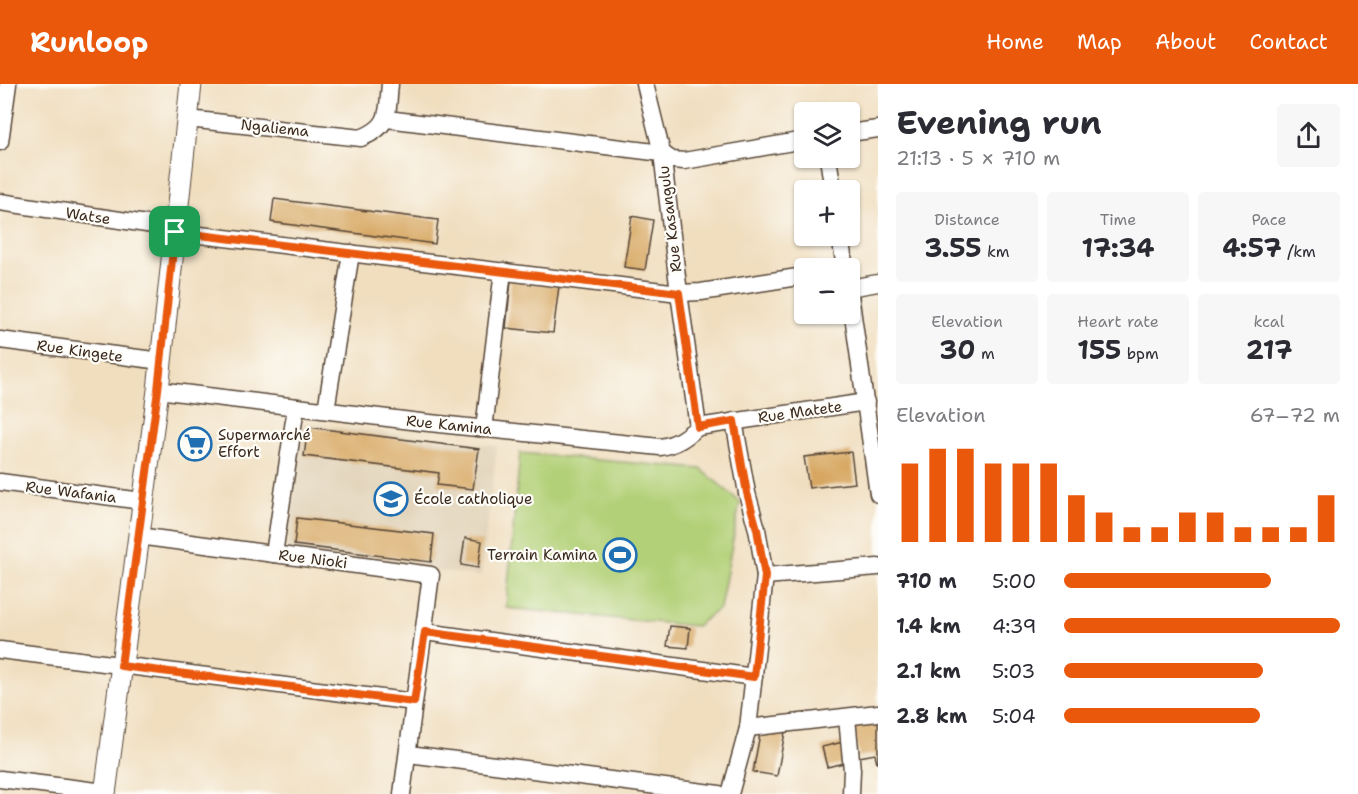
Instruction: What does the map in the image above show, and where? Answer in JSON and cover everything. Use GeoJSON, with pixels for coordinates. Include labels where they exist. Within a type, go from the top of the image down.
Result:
{"type":"FeatureCollection","features":[{"type":"Feature","properties":{"kind":"street"},"geometry":{"type":"LineString","coordinates":[[0,142],[8,84]]}},
{"type":"Feature","properties":{"kind":"street"},"geometry":{"type":"LineString","coordinates":[[0,779],[105,793],[158,390],[191,84]]}},
{"type":"Feature","properties":{"kind":"street"},"geometry":{"type":"LineString","coordinates":[[390,84],[387,119],[662,153],[672,160],[684,161],[794,142]]}},
{"type":"Feature","properties":{"kind":"street","name":"Rue Kasangulu"},"geometry":{"type":"LineString","coordinates":[[645,84],[662,153],[698,427]]}},
{"type":"Feature","properties":{"kind":"street","name":"Ngaliema"},"geometry":{"type":"LineString","coordinates":[[188,119],[361,138],[375,132],[387,119]]}},
{"type":"Feature","properties":{"kind":"street"},"geometry":{"type":"LineString","coordinates":[[860,131],[878,129]]}},
{"type":"Feature","properties":{"kind":"street","name":"Watse"},"geometry":{"type":"LineString","coordinates":[[0,202],[160,226],[175,232],[679,293],[701,292],[794,278]]}},
{"type":"Feature","properties":{"kind":"street"},"geometry":{"type":"LineString","coordinates":[[326,410],[351,253]]}},
{"type":"Feature","properties":{"kind":"street"},"geometry":{"type":"LineString","coordinates":[[484,429],[503,271]]}},
{"type":"Feature","properties":{"kind":"street"},"geometry":{"type":"LineString","coordinates":[[860,285],[878,283]]}},
{"type":"Feature","properties":{"kind":"street"},"geometry":{"type":"LineString","coordinates":[[854,324],[866,402],[873,419],[878,494]]}},
{"type":"Feature","properties":{"kind":"street","name":"Rue Kingete"},"geometry":{"type":"LineString","coordinates":[[0,340],[161,361]]}},
{"type":"Feature","properties":{"kind":"street","name":"Rue Kamina"},"geometry":{"type":"LineString","coordinates":[[158,390],[484,429],[660,447],[671,446],[698,427],[734,421]]}},
{"type":"Feature","properties":{"kind":"street","name":"Rue Matete"},"geometry":{"type":"LineString","coordinates":[[734,421],[866,402]]}},
{"type":"Feature","properties":{"kind":"street"},"geometry":{"type":"LineString","coordinates":[[274,554],[296,407]]}},
{"type":"Feature","properties":{"kind":"street"},"geometry":{"type":"LineString","coordinates":[[730,794],[748,728],[765,576],[734,421]]}},
{"type":"Feature","properties":{"kind":"street","name":"Rue Wafania"},"geometry":{"type":"LineString","coordinates":[[0,482],[142,501]]}},
{"type":"Feature","properties":{"kind":"street","name":"Rue Nioki"},"geometry":{"type":"LineString","coordinates":[[138,536],[431,575],[425,632]]}},
{"type":"Feature","properties":{"kind":"street"},"geometry":{"type":"LineString","coordinates":[[765,576],[878,567]]}},
{"type":"Feature","properties":{"kind":"street"},"geometry":{"type":"LineString","coordinates":[[402,794],[425,632],[754,677]]}},
{"type":"Feature","properties":{"kind":"street"},"geometry":{"type":"LineString","coordinates":[[0,650],[414,702]]}},
{"type":"Feature","properties":{"kind":"street"},"geometry":{"type":"LineString","coordinates":[[748,728],[878,713]]}},
{"type":"Feature","properties":{"kind":"street"},"geometry":{"type":"LineString","coordinates":[[846,718],[852,770],[851,794]]}},
{"type":"Feature","properties":{"kind":"street"},"geometry":{"type":"LineString","coordinates":[[409,754],[718,794]]}},
{"type":"Feature","properties":{"kind":"shaded area","name":"École catholique"},"geometry":{"type":"Polygon","coordinates":[[[302,423],[497,446],[481,576],[286,553],[302,423]]]}},
{"type":"Feature","properties":{"kind":"green space","name":"Terrain Kamina"},"geometry":{"type":"Polygon","coordinates":[[[520,453],[701,469],[740,502],[720,608],[696,626],[506,608],[520,453]]]}},
{"type":"Feature","properties":{"kind":"building"},"geometry":{"type":"Polygon","coordinates":[[[274,199],[438,220],[435,244],[271,222],[274,199]]]}},
{"type":"Feature","properties":{"kind":"building"},"geometry":{"type":"Polygon","coordinates":[[[632,216],[653,220],[645,270],[624,267],[632,216]]]}},
{"type":"Feature","properties":{"kind":"building"},"geometry":{"type":"Polygon","coordinates":[[[511,281],[559,286],[553,333],[506,328],[511,281]]]}},
{"type":"Feature","properties":{"kind":"building"},"geometry":{"type":"Polygon","coordinates":[[[308,427],[479,449],[473,489],[437,485],[439,473],[304,456],[308,427]]]}},
{"type":"Feature","properties":{"kind":"building"},"geometry":{"type":"Polygon","coordinates":[[[851,452],[855,483],[809,488],[804,457],[851,452]]]}},
{"type":"Feature","properties":{"kind":"building"},"geometry":{"type":"Polygon","coordinates":[[[297,518],[434,534],[431,562],[294,545],[297,518]]]}},
{"type":"Feature","properties":{"kind":"building"},"geometry":{"type":"Polygon","coordinates":[[[465,538],[482,541],[478,568],[461,565],[465,538]]]}},
{"type":"Feature","properties":{"kind":"building"},"geometry":{"type":"Polygon","coordinates":[[[670,626],[690,628],[688,648],[667,646],[670,626]]]}},
{"type":"Feature","properties":{"kind":"building"},"geometry":{"type":"Polygon","coordinates":[[[878,720],[877,763],[875,754],[859,757],[853,724],[878,720]]]}},
{"type":"Feature","properties":{"kind":"building"},"geometry":{"type":"Polygon","coordinates":[[[761,728],[785,732],[777,776],[753,772],[761,728]]]}},
{"type":"Feature","properties":{"kind":"building"},"geometry":{"type":"Polygon","coordinates":[[[843,742],[848,762],[827,767],[822,747],[843,742]]]}},
{"type":"Feature","properties":{"kind":"place","name":"Supermarché Effort"},"geometry":{"type":"Point","coordinates":[195,444]}},
{"type":"Feature","properties":{"kind":"place","name":"École catholique"},"geometry":{"type":"Point","coordinates":[391,499]}},
{"type":"Feature","properties":{"kind":"place","name":"Terrain Kamina"},"geometry":{"type":"Point","coordinates":[620,555]}},
{"type":"Feature","properties":{"kind":"route"},"geometry":{"type":"LineString","coordinates":[[175,232],[679,293],[698,427],[734,421],[747,493],[757,529],[765,576],[754,677],[425,632],[414,702],[121,666],[158,390],[175,232]]}}]}
